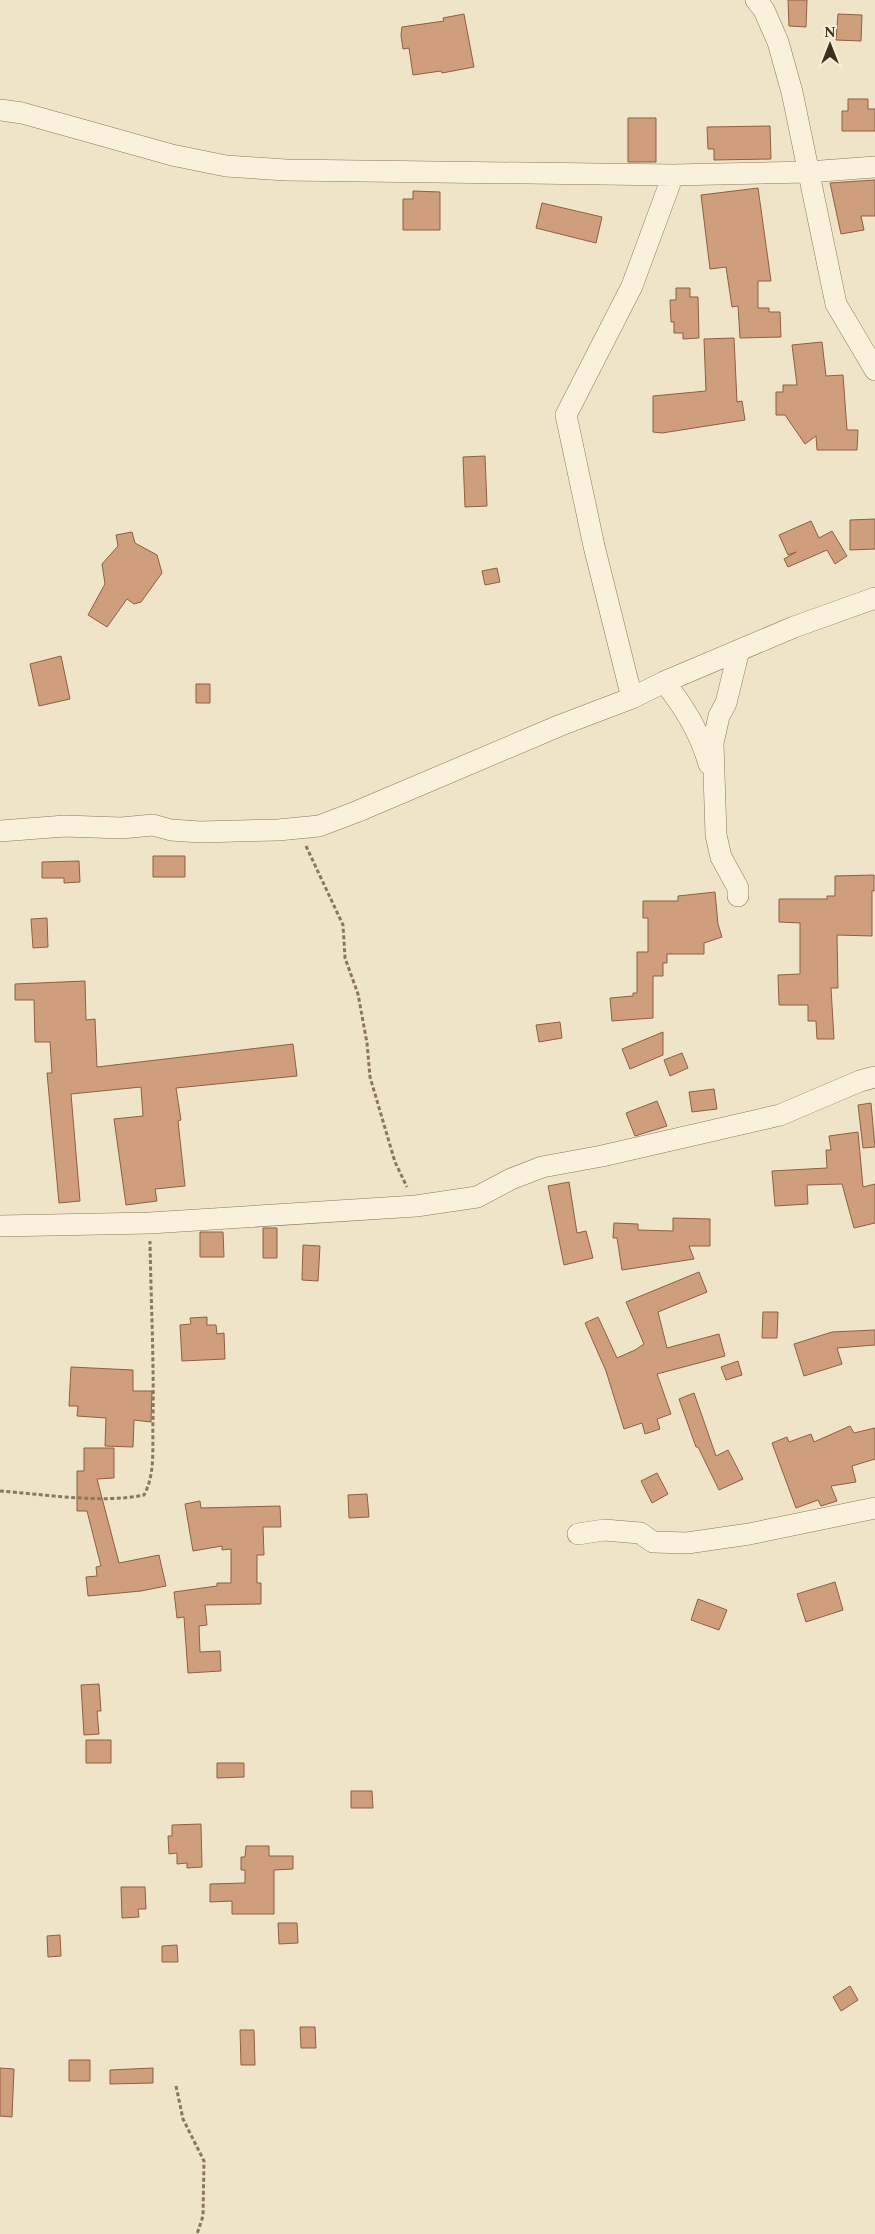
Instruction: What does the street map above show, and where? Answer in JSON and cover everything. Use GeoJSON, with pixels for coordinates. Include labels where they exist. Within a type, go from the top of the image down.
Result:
{"type":"FeatureCollection","features":[{"type":"Feature","properties":{"kind":"street"},"geometry":{"type":"LineString","coordinates":[[756,0],[764,10],[778,42],[792,92],[836,304],[867,342],[875,370]]}},
{"type":"Feature","properties":{"kind":"street"},"geometry":{"type":"LineString","coordinates":[[0,110],[22,113],[172,155],[226,166],[286,170],[673,175],[808,172],[875,167]]}},
{"type":"Feature","properties":{"kind":"street"},"geometry":{"type":"LineString","coordinates":[[632,698],[594,546],[566,415],[632,286],[673,175]]}},
{"type":"Feature","properties":{"kind":"street"},"geometry":{"type":"LineString","coordinates":[[0,831],[65,826],[121,828],[153,825],[171,830],[200,832],[298,830],[319,826],[561,725],[632,698],[664,682],[794,627],[875,598]]}},
{"type":"Feature","properties":{"kind":"street"},"geometry":{"type":"LineString","coordinates":[[738,896],[738,888],[721,856],[716,835],[713,743],[719,716],[726,703],[739,650]]}},
{"type":"Feature","properties":{"kind":"street"},"geometry":{"type":"LineString","coordinates":[[664,682],[682,704],[703,745],[715,784]]}},
{"type":"Feature","properties":{"kind":"street"},"geometry":{"type":"LineString","coordinates":[[0,1226],[150,1223],[416,1206],[477,1197],[511,1179],[542,1167],[602,1156],[780,1115],[860,1081],[875,1077]]}},
{"type":"Feature","properties":{"kind":"street"},"geometry":{"type":"LineString","coordinates":[[578,1534],[604,1530],[640,1534],[653,1542],[687,1543],[749,1534],[875,1508]]}},
{"type":"Feature","properties":{"kind":"path"},"geometry":{"type":"LineString","coordinates":[[298,830],[343,925],[345,958],[358,994],[367,1043],[370,1077],[395,1162],[416,1206]]}},
{"type":"Feature","properties":{"kind":"path"},"geometry":{"type":"LineString","coordinates":[[0,1491],[81,1497],[131,1498],[144,1495],[150,1484],[152,1470],[154,1387],[150,1223]]}},
{"type":"Feature","properties":{"kind":"path"},"geometry":{"type":"LineString","coordinates":[[176,2086],[183,2119],[204,2161],[203,2216],[196,2234]]}},
{"type":"Feature","properties":{"kind":"building"},"geometry":{"type":"Polygon","coordinates":[[[788,0],[807,0],[806,27],[789,26],[788,0]]]}},
{"type":"Feature","properties":{"kind":"building"},"geometry":{"type":"Polygon","coordinates":[[[464,14],[474,67],[442,73],[441,71],[413,75],[409,48],[403,49],[402,27],[444,21],[443,18],[464,14]]]}},
{"type":"Feature","properties":{"kind":"building"},"geometry":{"type":"Polygon","coordinates":[[[838,14],[862,15],[861,41],[836,40],[838,14]]]}},
{"type":"Feature","properties":{"kind":"building"},"geometry":{"type":"Polygon","coordinates":[[[848,99],[868,99],[868,109],[875,109],[875,131],[842,131],[842,111],[848,111],[848,99]]]}},
{"type":"Feature","properties":{"kind":"building"},"geometry":{"type":"Polygon","coordinates":[[[628,118],[656,118],[656,162],[628,162],[628,118]]]}},
{"type":"Feature","properties":{"kind":"building"},"geometry":{"type":"Polygon","coordinates":[[[770,126],[771,159],[714,160],[714,149],[708,149],[707,127],[770,126]]]}},
{"type":"Feature","properties":{"kind":"building"},"geometry":{"type":"Polygon","coordinates":[[[875,180],[875,216],[861,216],[864,230],[841,234],[830,183],[875,180]]]}},
{"type":"Feature","properties":{"kind":"building"},"geometry":{"type":"Polygon","coordinates":[[[758,188],[771,281],[758,281],[758,308],[769,308],[769,312],[780,312],[781,337],[740,338],[738,306],[732,307],[726,267],[710,269],[701,195],[758,188]]]}},
{"type":"Feature","properties":{"kind":"building"},"geometry":{"type":"Polygon","coordinates":[[[413,191],[440,192],[440,230],[403,230],[403,199],[413,199],[413,191]]]}},
{"type":"Feature","properties":{"kind":"building"},"geometry":{"type":"Polygon","coordinates":[[[542,203],[602,217],[596,243],[536,228],[542,203]]]}},
{"type":"Feature","properties":{"kind":"building"},"geometry":{"type":"Polygon","coordinates":[[[676,288],[690,288],[690,297],[698,297],[699,338],[683,339],[683,333],[674,333],[674,322],[671,322],[670,300],[676,300],[676,288]]]}},
{"type":"Feature","properties":{"kind":"building"},"geometry":{"type":"Polygon","coordinates":[[[734,338],[737,402],[742,401],[745,420],[662,433],[653,432],[653,396],[706,391],[704,339],[734,338]]]}},
{"type":"Feature","properties":{"kind":"building"},"geometry":{"type":"Polygon","coordinates":[[[822,342],[826,376],[843,375],[847,430],[858,430],[857,450],[817,450],[816,436],[805,444],[785,415],[776,415],[776,392],[783,392],[783,385],[797,385],[792,345],[822,342]]]}},
{"type":"Feature","properties":{"kind":"building"},"geometry":{"type":"Polygon","coordinates":[[[485,456],[487,506],[465,507],[463,457],[485,456]]]}},
{"type":"Feature","properties":{"kind":"building"},"geometry":{"type":"Polygon","coordinates":[[[875,519],[875,549],[850,550],[850,520],[875,519]]]}},
{"type":"Feature","properties":{"kind":"building"},"geometry":{"type":"Polygon","coordinates":[[[811,521],[819,538],[832,531],[847,556],[835,564],[827,550],[788,567],[784,559],[796,552],[788,555],[779,535],[811,521]]]}},
{"type":"Feature","properties":{"kind":"building"},"geometry":{"type":"Polygon","coordinates":[[[132,532],[135,543],[157,555],[162,573],[141,602],[134,604],[127,599],[107,627],[88,615],[105,584],[102,564],[118,546],[116,535],[132,532]]]}},
{"type":"Feature","properties":{"kind":"building"},"geometry":{"type":"Polygon","coordinates":[[[497,568],[500,582],[485,585],[482,571],[497,568]]]}},
{"type":"Feature","properties":{"kind":"building"},"geometry":{"type":"Polygon","coordinates":[[[61,656],[70,699],[39,706],[30,664],[61,656]]]}},
{"type":"Feature","properties":{"kind":"building"},"geometry":{"type":"Polygon","coordinates":[[[196,684],[210,684],[210,703],[196,703],[196,684]]]}},
{"type":"Feature","properties":{"kind":"building"},"geometry":{"type":"Polygon","coordinates":[[[153,856],[185,856],[185,877],[153,877],[153,856]]]}},
{"type":"Feature","properties":{"kind":"building"},"geometry":{"type":"Polygon","coordinates":[[[79,861],[80,882],[64,883],[64,878],[42,878],[42,862],[79,861]]]}},
{"type":"Feature","properties":{"kind":"building"},"geometry":{"type":"Polygon","coordinates":[[[874,875],[872,936],[837,935],[838,988],[831,988],[834,1039],[817,1039],[816,1021],[808,1021],[808,1005],[779,1005],[778,975],[800,974],[800,923],[779,922],[779,899],[827,899],[827,896],[835,896],[835,876],[874,875]]]}},
{"type":"Feature","properties":{"kind":"building"},"geometry":{"type":"Polygon","coordinates":[[[715,892],[718,924],[722,937],[704,943],[704,954],[667,954],[667,963],[663,963],[663,976],[653,976],[653,1018],[612,1021],[610,998],[633,996],[633,993],[637,993],[637,952],[648,952],[648,918],[643,918],[643,901],[678,901],[678,896],[715,892]]]}},
{"type":"Feature","properties":{"kind":"building"},"geometry":{"type":"Polygon","coordinates":[[[47,918],[48,947],[33,948],[31,919],[47,918]]]}},
{"type":"Feature","properties":{"kind":"building"},"geometry":{"type":"Polygon","coordinates":[[[85,981],[86,1020],[95,1019],[97,1067],[293,1044],[297,1076],[176,1088],[181,1120],[178,1121],[185,1186],[155,1189],[157,1201],[126,1205],[114,1119],[143,1116],[141,1087],[71,1094],[80,1201],[59,1203],[47,1073],[52,1073],[50,1042],[35,1042],[34,1000],[15,1000],[15,984],[85,981]]]}},
{"type":"Feature","properties":{"kind":"building"},"geometry":{"type":"Polygon","coordinates":[[[560,1022],[562,1038],[539,1042],[536,1025],[560,1022]]]}},
{"type":"Feature","properties":{"kind":"building"},"geometry":{"type":"Polygon","coordinates":[[[663,1032],[663,1055],[630,1069],[622,1049],[663,1032]]]}},
{"type":"Feature","properties":{"kind":"building"},"geometry":{"type":"Polygon","coordinates":[[[682,1053],[688,1068],[670,1076],[664,1060],[682,1053]]]}},
{"type":"Feature","properties":{"kind":"building"},"geometry":{"type":"Polygon","coordinates":[[[714,1089],[717,1109],[692,1112],[689,1092],[714,1089]]]}},
{"type":"Feature","properties":{"kind":"building"},"geometry":{"type":"Polygon","coordinates":[[[657,1101],[667,1126],[635,1136],[626,1113],[657,1101]]]}},
{"type":"Feature","properties":{"kind":"building"},"geometry":{"type":"Polygon","coordinates":[[[871,1103],[875,1147],[863,1148],[858,1105],[871,1103]]]}},
{"type":"Feature","properties":{"kind":"building"},"geometry":{"type":"Polygon","coordinates":[[[858,1132],[863,1187],[875,1184],[875,1223],[854,1228],[842,1184],[807,1185],[808,1204],[775,1206],[772,1171],[827,1168],[826,1150],[831,1150],[829,1136],[858,1132]]]}},
{"type":"Feature","properties":{"kind":"building"},"geometry":{"type":"Polygon","coordinates":[[[569,1182],[577,1233],[586,1231],[593,1258],[564,1265],[548,1186],[569,1182]]]}},
{"type":"Feature","properties":{"kind":"building"},"geometry":{"type":"Polygon","coordinates":[[[673,1218],[710,1219],[710,1246],[689,1246],[694,1259],[622,1270],[617,1238],[613,1238],[614,1223],[638,1224],[638,1230],[673,1231],[673,1218]]]}},
{"type":"Feature","properties":{"kind":"building"},"geometry":{"type":"Polygon","coordinates":[[[263,1228],[277,1228],[277,1258],[263,1258],[263,1228]]]}},
{"type":"Feature","properties":{"kind":"building"},"geometry":{"type":"Polygon","coordinates":[[[200,1232],[223,1232],[224,1257],[200,1257],[200,1232]]]}},
{"type":"Feature","properties":{"kind":"building"},"geometry":{"type":"Polygon","coordinates":[[[303,1245],[320,1246],[318,1281],[302,1280],[303,1245]]]}},
{"type":"Feature","properties":{"kind":"building"},"geometry":{"type":"Polygon","coordinates":[[[699,1272],[707,1292],[658,1312],[667,1348],[719,1334],[725,1356],[657,1374],[671,1414],[657,1419],[660,1429],[645,1434],[642,1423],[624,1429],[606,1371],[585,1323],[598,1317],[617,1358],[635,1350],[644,1344],[626,1302],[699,1272]]]}},
{"type":"Feature","properties":{"kind":"building"},"geometry":{"type":"Polygon","coordinates":[[[763,1312],[778,1312],[777,1338],[762,1338],[763,1312]]]}},
{"type":"Feature","properties":{"kind":"building"},"geometry":{"type":"Polygon","coordinates":[[[207,1317],[207,1325],[216,1325],[217,1334],[224,1333],[225,1359],[182,1361],[180,1325],[191,1324],[190,1318],[207,1317]]]}},
{"type":"Feature","properties":{"kind":"building"},"geometry":{"type":"Polygon","coordinates":[[[875,1330],[875,1345],[837,1348],[842,1364],[804,1376],[794,1344],[832,1332],[875,1330]]]}},
{"type":"Feature","properties":{"kind":"building"},"geometry":{"type":"Polygon","coordinates":[[[738,1361],[742,1375],[726,1380],[721,1367],[738,1361]]]}},
{"type":"Feature","properties":{"kind":"building"},"geometry":{"type":"Polygon","coordinates":[[[71,1367],[133,1370],[133,1391],[152,1391],[151,1422],[134,1420],[133,1447],[105,1446],[106,1418],[77,1416],[78,1406],[69,1406],[71,1367]]]}},
{"type":"Feature","properties":{"kind":"building"},"geometry":{"type":"Polygon","coordinates":[[[694,1393],[716,1456],[728,1450],[743,1479],[719,1490],[698,1447],[696,1447],[679,1399],[694,1393]]]}},
{"type":"Feature","properties":{"kind":"building"},"geometry":{"type":"Polygon","coordinates":[[[850,1426],[854,1433],[875,1428],[875,1459],[852,1466],[856,1482],[831,1486],[837,1501],[821,1506],[818,1500],[796,1508],[772,1443],[787,1437],[789,1442],[811,1434],[814,1442],[850,1426]]]}},
{"type":"Feature","properties":{"kind":"building"},"geometry":{"type":"Polygon","coordinates":[[[84,1448],[114,1448],[114,1478],[97,1479],[119,1563],[159,1555],[166,1586],[141,1591],[88,1596],[86,1577],[97,1576],[96,1567],[101,1566],[87,1511],[77,1511],[77,1471],[84,1471],[84,1448]]]}},
{"type":"Feature","properties":{"kind":"building"},"geometry":{"type":"Polygon","coordinates":[[[657,1473],[668,1494],[652,1503],[641,1481],[657,1473]]]}},
{"type":"Feature","properties":{"kind":"building"},"geometry":{"type":"Polygon","coordinates":[[[367,1494],[369,1517],[349,1518],[348,1495],[367,1494]]]}},
{"type":"Feature","properties":{"kind":"building"},"geometry":{"type":"Polygon","coordinates":[[[200,1501],[201,1508],[280,1506],[281,1527],[263,1527],[264,1555],[257,1555],[257,1583],[261,1583],[261,1604],[205,1605],[207,1625],[199,1626],[200,1652],[220,1651],[221,1671],[188,1673],[184,1617],[177,1618],[174,1592],[217,1586],[217,1583],[231,1583],[231,1549],[222,1550],[222,1546],[193,1551],[185,1504],[200,1501]]]}},
{"type":"Feature","properties":{"kind":"building"},"geometry":{"type":"Polygon","coordinates":[[[835,1582],[843,1610],[806,1622],[797,1594],[835,1582]]]}},
{"type":"Feature","properties":{"kind":"building"},"geometry":{"type":"Polygon","coordinates":[[[698,1599],[727,1610],[719,1630],[691,1620],[698,1599]]]}},
{"type":"Feature","properties":{"kind":"building"},"geometry":{"type":"Polygon","coordinates":[[[99,1684],[101,1711],[97,1711],[99,1734],[84,1735],[81,1685],[99,1684]]]}},
{"type":"Feature","properties":{"kind":"building"},"geometry":{"type":"Polygon","coordinates":[[[86,1740],[111,1740],[111,1763],[86,1763],[86,1740]]]}},
{"type":"Feature","properties":{"kind":"building"},"geometry":{"type":"Polygon","coordinates":[[[217,1763],[244,1763],[244,1777],[217,1778],[217,1763]]]}},
{"type":"Feature","properties":{"kind":"building"},"geometry":{"type":"Polygon","coordinates":[[[351,1791],[372,1791],[373,1808],[351,1808],[351,1791]]]}},
{"type":"Feature","properties":{"kind":"building"},"geometry":{"type":"Polygon","coordinates":[[[201,1824],[202,1867],[187,1868],[187,1863],[177,1864],[177,1853],[169,1854],[168,1836],[172,1836],[172,1825],[201,1824]]]}},
{"type":"Feature","properties":{"kind":"building"},"geometry":{"type":"Polygon","coordinates":[[[246,1846],[269,1846],[269,1856],[293,1856],[293,1869],[274,1870],[274,1914],[232,1914],[232,1901],[210,1902],[210,1884],[245,1883],[245,1870],[241,1870],[241,1857],[245,1857],[246,1846]]]}},
{"type":"Feature","properties":{"kind":"building"},"geometry":{"type":"Polygon","coordinates":[[[121,1887],[145,1887],[146,1909],[138,1909],[139,1917],[122,1918],[121,1887]]]}},
{"type":"Feature","properties":{"kind":"building"},"geometry":{"type":"Polygon","coordinates":[[[278,1923],[297,1923],[298,1943],[279,1944],[278,1923]]]}},
{"type":"Feature","properties":{"kind":"building"},"geometry":{"type":"Polygon","coordinates":[[[60,1935],[61,1956],[48,1957],[47,1936],[60,1935]]]}},
{"type":"Feature","properties":{"kind":"building"},"geometry":{"type":"Polygon","coordinates":[[[177,1945],[178,1962],[162,1962],[162,1946],[177,1945]]]}},
{"type":"Feature","properties":{"kind":"building"},"geometry":{"type":"Polygon","coordinates":[[[850,1986],[858,2000],[841,2011],[833,1997],[850,1986]]]}},
{"type":"Feature","properties":{"kind":"building"},"geometry":{"type":"Polygon","coordinates":[[[300,2027],[315,2027],[316,2048],[301,2048],[300,2027]]]}},
{"type":"Feature","properties":{"kind":"building"},"geometry":{"type":"Polygon","coordinates":[[[240,2030],[254,2030],[255,2065],[241,2065],[240,2030]]]}},
{"type":"Feature","properties":{"kind":"building"},"geometry":{"type":"Polygon","coordinates":[[[69,2060],[90,2060],[90,2081],[69,2081],[69,2060]]]}},
{"type":"Feature","properties":{"kind":"building"},"geometry":{"type":"Polygon","coordinates":[[[0,2068],[14,2069],[12,2117],[0,2116],[0,2068]]]}},
{"type":"Feature","properties":{"kind":"building"},"geometry":{"type":"Polygon","coordinates":[[[153,2068],[153,2083],[110,2084],[110,2070],[153,2068]]]}}]}
